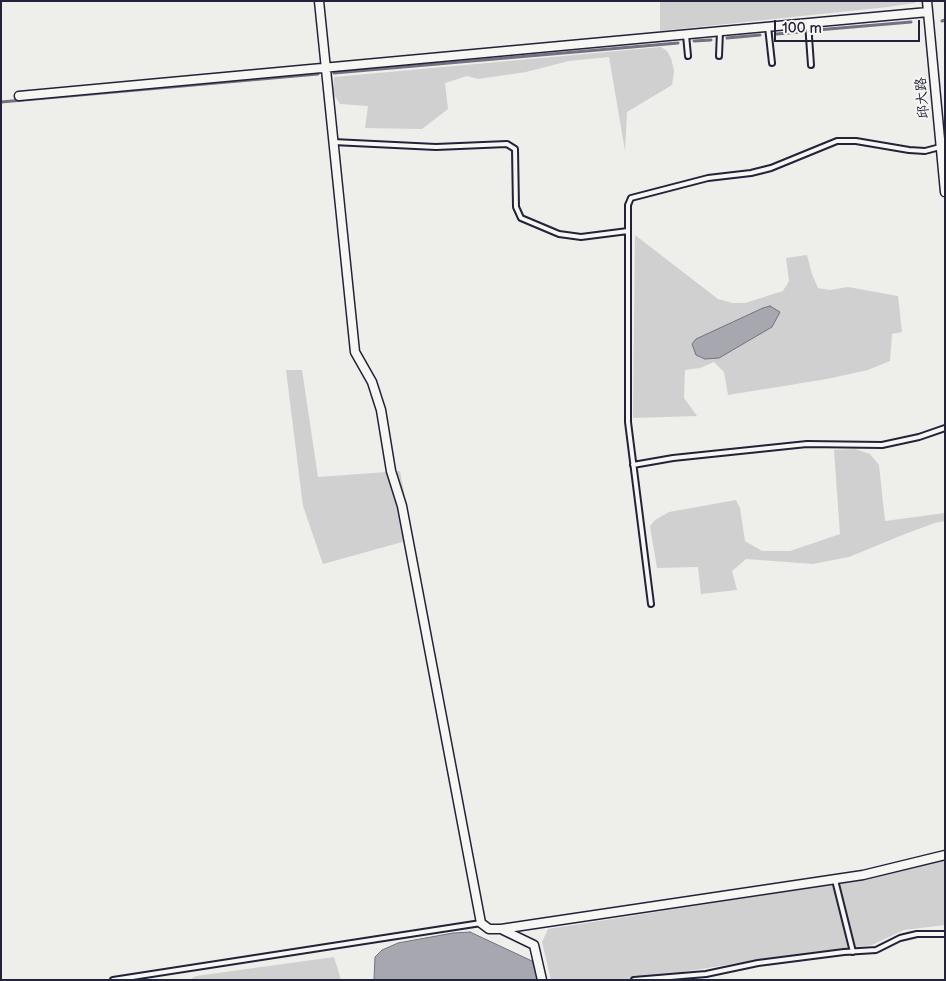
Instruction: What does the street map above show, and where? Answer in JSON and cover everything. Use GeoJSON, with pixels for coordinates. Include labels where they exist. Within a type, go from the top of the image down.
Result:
{"type":"FeatureCollection","features":[{"type":"Feature","properties":{"kind":"street"},"geometry":{"type":"LineString","coordinates":[[319,1],[355,352],[372,382],[380,410],[391,471],[402,506],[481,923],[489,929],[501,929],[835,880],[945,855]]}},
{"type":"Feature","properties":{"kind":"street","name":"邱大路"},"geometry":{"type":"LineString","coordinates":[[927,1],[945,192]]}},
{"type":"Feature","properties":{"kind":"street"},"geometry":{"type":"LineString","coordinates":[[19,96],[928,12]]}},
{"type":"Feature","properties":{"kind":"street"},"geometry":{"type":"LineString","coordinates":[[501,929],[534,945],[542,980]]}},
{"type":"Feature","properties":{"kind":"lane"},"geometry":{"type":"LineString","coordinates":[[808,23],[811,65]]}},
{"type":"Feature","properties":{"kind":"lane"},"geometry":{"type":"LineString","coordinates":[[768,27],[772,63]]}},
{"type":"Feature","properties":{"kind":"lane"},"geometry":{"type":"LineString","coordinates":[[718,56],[720,31]]}},
{"type":"Feature","properties":{"kind":"lane"},"geometry":{"type":"LineString","coordinates":[[686,35],[688,56]]}},
{"type":"Feature","properties":{"kind":"lane"},"geometry":{"type":"LineString","coordinates":[[651,604],[628,422],[628,205],[631,198],[708,178],[751,173],[771,168],[837,141],[856,141],[909,150],[925,150],[940,147]]}},
{"type":"Feature","properties":{"kind":"lane"},"geometry":{"type":"LineString","coordinates":[[334,142],[436,147],[507,144],[515,149],[516,207],[521,218],[559,234],[581,237],[628,231]]}},
{"type":"Feature","properties":{"kind":"lane"},"geometry":{"type":"LineString","coordinates":[[634,465],[673,458],[807,444],[882,445],[919,437],[945,428]]}},
{"type":"Feature","properties":{"kind":"lane"},"geometry":{"type":"LineString","coordinates":[[835,880],[853,952]]}},
{"type":"Feature","properties":{"kind":"lane"},"geometry":{"type":"LineString","coordinates":[[113,980],[481,923]]}},
{"type":"Feature","properties":{"kind":"lane"},"geometry":{"type":"LineString","coordinates":[[634,980],[706,974],[758,963],[876,950],[900,938],[917,934],[945,934]]}},
{"type":"Feature","properties":{"kind":"shaded area"},"geometry":{"type":"Polygon","coordinates":[[[660,1],[916,1],[915,3],[888,7],[660,31],[660,1]]]}},
{"type":"Feature","properties":{"kind":"shaded area"},"geometry":{"type":"Polygon","coordinates":[[[661,47],[667,51],[671,58],[674,71],[672,85],[627,112],[625,151],[609,57],[569,61],[526,72],[478,79],[467,76],[445,83],[448,109],[422,129],[365,128],[368,106],[340,104],[333,93],[334,77],[661,47]]]}},
{"type":"Feature","properties":{"kind":"shaded area"},"geometry":{"type":"Polygon","coordinates":[[[635,235],[718,299],[733,303],[745,303],[783,291],[789,281],[786,258],[807,255],[818,288],[830,290],[848,287],[898,296],[902,332],[892,334],[890,361],[868,370],[827,379],[728,395],[724,372],[714,362],[700,368],[685,370],[684,398],[697,416],[633,418],[635,235]]]}},
{"type":"Feature","properties":{"kind":"shaded area"},"geometry":{"type":"Polygon","coordinates":[[[770,306],[780,312],[772,327],[719,358],[705,359],[696,355],[692,344],[696,339],[770,306]]]}},
{"type":"Feature","properties":{"kind":"shaded area"},"geometry":{"type":"Polygon","coordinates":[[[286,370],[302,370],[318,477],[400,471],[413,539],[323,564],[303,506],[286,370]]]}},
{"type":"Feature","properties":{"kind":"shaded area"},"geometry":{"type":"Polygon","coordinates":[[[855,449],[870,454],[879,465],[885,521],[945,513],[945,521],[905,534],[849,557],[813,564],[746,559],[732,571],[737,590],[701,594],[698,567],[657,568],[650,526],[655,520],[669,512],[736,500],[740,508],[745,541],[762,551],[790,551],[840,534],[834,450],[855,449]]]}},
{"type":"Feature","properties":{"kind":"shaded area"},"geometry":{"type":"Polygon","coordinates":[[[945,858],[945,925],[904,930],[872,945],[745,962],[632,980],[551,980],[542,942],[548,929],[867,879],[945,858]]]}},
{"type":"Feature","properties":{"kind":"shaded area"},"geometry":{"type":"Polygon","coordinates":[[[470,932],[532,961],[539,980],[374,980],[375,957],[382,950],[398,943],[453,933],[470,932]]]}},
{"type":"Feature","properties":{"kind":"shaded area"},"geometry":{"type":"Polygon","coordinates":[[[334,957],[341,980],[189,980],[196,976],[334,957]]]}},
{"type":"Feature","properties":{"kind":"waterway"},"geometry":{"type":"LineString","coordinates":[[817,30],[911,22]]}},
{"type":"Feature","properties":{"kind":"waterway"},"geometry":{"type":"LineString","coordinates":[[776,34],[801,32]]}},
{"type":"Feature","properties":{"kind":"waterway"},"geometry":{"type":"LineString","coordinates":[[727,38],[760,35]]}},
{"type":"Feature","properties":{"kind":"waterway"},"geometry":{"type":"LineString","coordinates":[[694,41],[711,40]]}},
{"type":"Feature","properties":{"kind":"waterway"},"geometry":{"type":"LineString","coordinates":[[334,73],[678,43]]}},
{"type":"Feature","properties":{"kind":"waterway"},"geometry":{"type":"LineString","coordinates":[[1,102],[318,74]]}}]}
